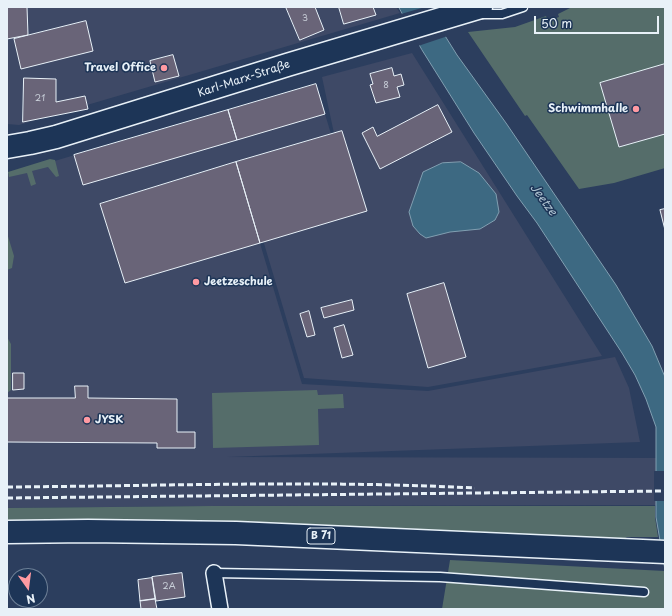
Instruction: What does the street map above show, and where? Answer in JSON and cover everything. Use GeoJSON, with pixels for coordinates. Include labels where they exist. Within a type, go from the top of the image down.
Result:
{"type":"FeatureCollection","features":[{"type":"Feature","properties":{"kind":"main road","name":"Karl-Marx-Straße"},"geometry":{"type":"LineString","coordinates":[[7,146],[30,143],[56,137],[481,7]]}},
{"type":"Feature","properties":{"kind":"main road","name":"B 71"},"geometry":{"type":"LineString","coordinates":[[7,532],[103,531],[243,533],[665,552]]}},
{"type":"Feature","properties":{"kind":"street"},"geometry":{"type":"LineString","coordinates":[[214,573],[220,609]]}},
{"type":"Feature","properties":{"kind":"lane"},"geometry":{"type":"LineString","coordinates":[[449,16],[502,14],[523,7]]}},
{"type":"Feature","properties":{"kind":"lane"},"geometry":{"type":"LineString","coordinates":[[214,573],[440,576],[644,592]]}},
{"type":"Feature","properties":{"kind":"shaded area"},"geometry":{"type":"Polygon","coordinates":[[[7,7],[396,7],[400,13],[19,125],[7,124],[7,7]]]}},
{"type":"Feature","properties":{"kind":"shaded area"},"geometry":{"type":"Polygon","coordinates":[[[412,53],[602,356],[428,387],[304,378],[241,166],[335,138],[322,77],[412,53]]]}},
{"type":"Feature","properties":{"kind":"shaded area"},"geometry":{"type":"Polygon","coordinates":[[[316,84],[331,134],[236,163],[302,384],[428,391],[615,357],[629,388],[640,442],[227,457],[665,458],[665,505],[7,508],[7,175],[316,84]]]}},
{"type":"Feature","properties":{"kind":"green space"},"geometry":{"type":"Polygon","coordinates":[[[572,7],[665,7],[665,168],[614,183],[579,189],[527,115],[525,116],[468,32],[515,27],[546,16],[548,21],[559,17],[558,14],[572,7]]]}},
{"type":"Feature","properties":{"kind":"green space"},"geometry":{"type":"Polygon","coordinates":[[[50,159],[55,160],[59,176],[56,177],[48,167],[32,171],[36,184],[31,186],[27,173],[9,177],[8,172],[50,159]]]}},
{"type":"Feature","properties":{"kind":"green space"},"geometry":{"type":"Polygon","coordinates":[[[7,233],[14,256],[12,268],[7,270],[7,233]]]}},
{"type":"Feature","properties":{"kind":"green space"},"geometry":{"type":"Polygon","coordinates":[[[7,337],[11,344],[11,390],[7,393],[7,337]]]}},
{"type":"Feature","properties":{"kind":"green space"},"geometry":{"type":"Polygon","coordinates":[[[317,390],[318,395],[343,394],[344,408],[318,409],[319,445],[213,448],[212,393],[317,390]]]}},
{"type":"Feature","properties":{"kind":"green space"},"geometry":{"type":"Polygon","coordinates":[[[211,506],[655,506],[658,537],[627,537],[622,540],[231,521],[7,524],[7,508],[211,506]]]}},
{"type":"Feature","properties":{"kind":"green space"},"geometry":{"type":"Polygon","coordinates":[[[450,560],[665,571],[665,609],[442,609],[450,560]]]}},
{"type":"Feature","properties":{"kind":"water","name":"Jeetze"},"geometry":{"type":"Polygon","coordinates":[[[399,7],[427,7],[457,55],[506,123],[616,285],[652,346],[665,377],[665,570],[656,517],[656,427],[646,399],[635,375],[537,223],[474,133],[422,50],[399,7]]]}},
{"type":"Feature","properties":{"kind":"water"},"geometry":{"type":"Polygon","coordinates":[[[461,162],[479,173],[496,194],[499,212],[495,220],[480,229],[450,232],[426,238],[413,226],[409,212],[423,172],[442,163],[461,162]]]}},
{"type":"Feature","properties":{"kind":"pier"},"geometry":{"type":"Polygon","coordinates":[[[430,7],[448,36],[418,46],[401,14],[430,7]]]}},
{"type":"Feature","properties":{"kind":"pier"},"geometry":{"type":"Polygon","coordinates":[[[654,471],[665,471],[665,501],[654,501],[654,471]]]}},
{"type":"Feature","properties":{"kind":"building"},"geometry":{"type":"Polygon","coordinates":[[[7,7],[27,7],[28,35],[7,39],[7,7]]]}},
{"type":"Feature","properties":{"kind":"building"},"geometry":{"type":"Polygon","coordinates":[[[286,7],[315,7],[324,30],[300,40],[286,7]]]}},
{"type":"Feature","properties":{"kind":"building"},"geometry":{"type":"Polygon","coordinates":[[[339,7],[373,7],[376,15],[344,24],[339,7]]]}},
{"type":"Feature","properties":{"kind":"building"},"geometry":{"type":"Polygon","coordinates":[[[86,21],[93,51],[21,69],[14,39],[86,21]]]}},
{"type":"Feature","properties":{"kind":"building","name":"Travel Office"},"geometry":{"type":"Polygon","coordinates":[[[173,55],[179,76],[155,82],[150,61],[173,55]]]}},
{"type":"Feature","properties":{"kind":"building","name":"Schwimmhalle"},"geometry":{"type":"Polygon","coordinates":[[[665,64],[665,134],[619,147],[600,83],[665,64]]]}},
{"type":"Feature","properties":{"kind":"building"},"geometry":{"type":"Polygon","coordinates":[[[392,68],[394,76],[401,74],[404,85],[397,87],[400,97],[376,103],[370,85],[373,84],[370,74],[392,68]]]}},
{"type":"Feature","properties":{"kind":"building"},"geometry":{"type":"Polygon","coordinates":[[[24,78],[56,79],[56,102],[85,96],[88,109],[23,122],[24,78]]]}},
{"type":"Feature","properties":{"kind":"building"},"geometry":{"type":"Polygon","coordinates":[[[316,84],[325,114],[237,140],[228,110],[316,84]]]}},
{"type":"Feature","properties":{"kind":"building"},"geometry":{"type":"Polygon","coordinates":[[[438,105],[452,132],[380,169],[362,133],[373,127],[377,136],[438,105]]]}},
{"type":"Feature","properties":{"kind":"building"},"geometry":{"type":"Polygon","coordinates":[[[228,110],[237,140],[83,185],[74,155],[228,110]]]}},
{"type":"Feature","properties":{"kind":"building"},"geometry":{"type":"Polygon","coordinates":[[[342,131],[367,211],[260,243],[236,162],[342,131]]]}},
{"type":"Feature","properties":{"kind":"building"},"geometry":{"type":"Polygon","coordinates":[[[236,162],[260,243],[125,283],[100,204],[236,162]]]}},
{"type":"Feature","properties":{"kind":"building"},"geometry":{"type":"Polygon","coordinates":[[[665,209],[665,230],[660,210],[665,209]]]}},
{"type":"Feature","properties":{"kind":"building"},"geometry":{"type":"Polygon","coordinates":[[[444,283],[466,357],[428,368],[407,294],[444,283]]]}},
{"type":"Feature","properties":{"kind":"building"},"geometry":{"type":"Polygon","coordinates":[[[352,300],[354,310],[324,318],[321,308],[352,300]]]}},
{"type":"Feature","properties":{"kind":"building"},"geometry":{"type":"Polygon","coordinates":[[[309,311],[315,335],[307,337],[300,314],[309,311]]]}},
{"type":"Feature","properties":{"kind":"building"},"geometry":{"type":"Polygon","coordinates":[[[344,325],[353,355],[342,358],[334,328],[344,325]]]}},
{"type":"Feature","properties":{"kind":"building"},"geometry":{"type":"Polygon","coordinates":[[[13,373],[24,373],[24,389],[13,390],[13,373]]]}},
{"type":"Feature","properties":{"kind":"building"},"geometry":{"type":"Polygon","coordinates":[[[75,386],[88,386],[88,398],[177,399],[177,432],[195,432],[195,448],[157,448],[157,443],[7,442],[7,398],[75,398],[75,386]]]}},
{"type":"Feature","properties":{"kind":"building"},"geometry":{"type":"Polygon","coordinates":[[[182,573],[185,597],[156,601],[152,577],[182,573]]]}},
{"type":"Feature","properties":{"kind":"building"},"geometry":{"type":"Polygon","coordinates":[[[152,578],[155,599],[140,601],[138,580],[152,578]]]}},
{"type":"Feature","properties":{"kind":"building"},"geometry":{"type":"Polygon","coordinates":[[[155,599],[157,609],[141,609],[140,601],[155,599]]]}},
{"type":"Feature","properties":{"kind":"railway"},"geometry":{"type":"LineString","coordinates":[[7,487],[358,484],[475,488]]}},
{"type":"Feature","properties":{"kind":"railway"},"geometry":{"type":"LineString","coordinates":[[7,498],[665,491]]}},
{"type":"Feature","properties":{"kind":"place","name":"Travel Office"},"geometry":{"type":"Point","coordinates":[164,68]}},
{"type":"Feature","properties":{"kind":"place","name":"Schwimmhalle"},"geometry":{"type":"Point","coordinates":[636,109]}},
{"type":"Feature","properties":{"kind":"place","name":"Jeetzeschule"},"geometry":{"type":"Point","coordinates":[196,282]}},
{"type":"Feature","properties":{"kind":"place","name":"JYSK"},"geometry":{"type":"Point","coordinates":[87,420]}}]}
